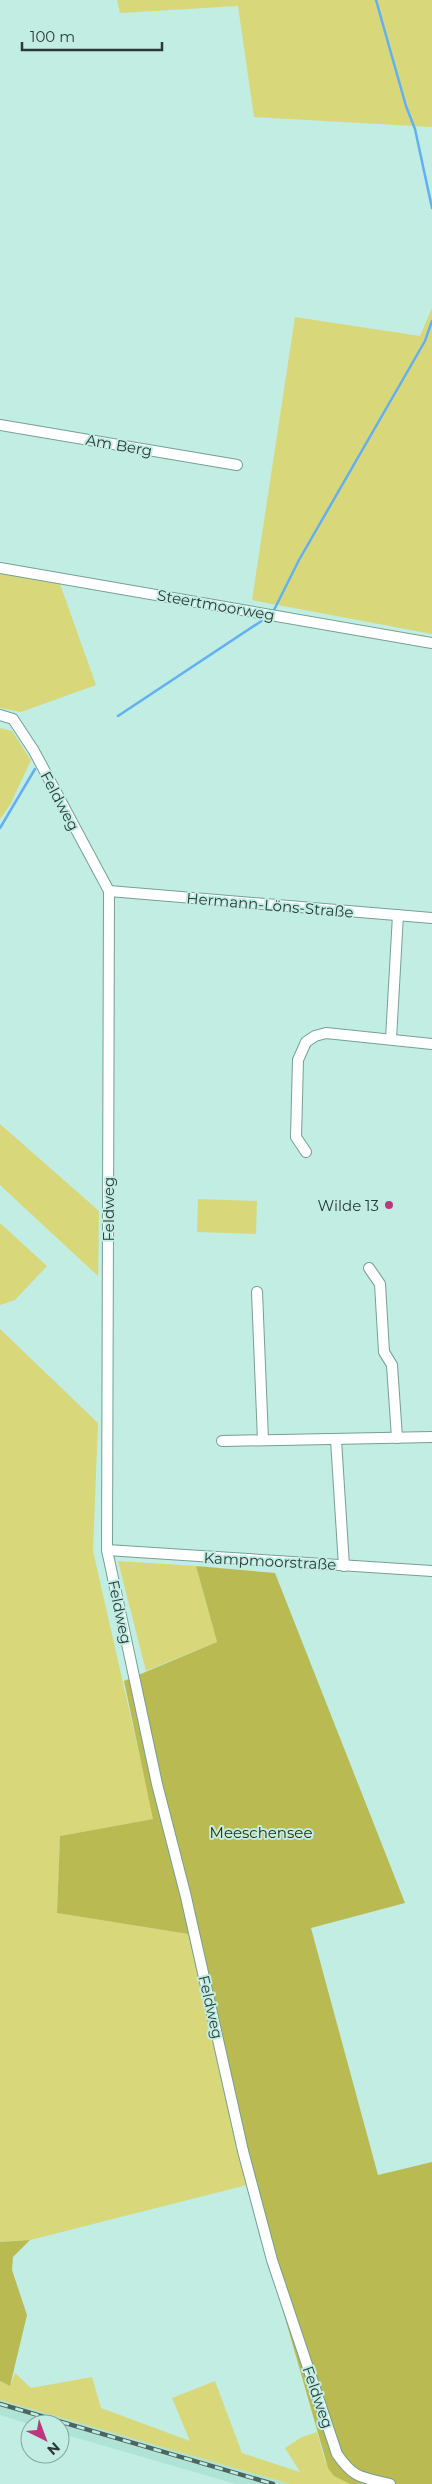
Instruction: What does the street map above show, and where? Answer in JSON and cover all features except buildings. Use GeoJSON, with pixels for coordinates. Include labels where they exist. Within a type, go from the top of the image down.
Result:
{"type":"FeatureCollection","features":[{"type":"Feature","properties":{"kind":"street","name":"Am Berg"},"geometry":{"type":"LineString","coordinates":[[0,424],[237,465]]}},
{"type":"Feature","properties":{"kind":"street","name":"Steertmoorweg"},"geometry":{"type":"LineString","coordinates":[[0,568],[432,643]]}},
{"type":"Feature","properties":{"kind":"street","name":"Feldweg"},"geometry":{"type":"LineString","coordinates":[[0,715],[13,720],[34,751],[109,890],[107,1550],[157,1784],[186,1897],[244,2151],[272,2260],[337,2454],[348,2470],[361,2478],[390,2484]]}},
{"type":"Feature","properties":{"kind":"street","name":"Hermann-Löns-Straße"},"geometry":{"type":"LineString","coordinates":[[109,890],[432,918]]}},
{"type":"Feature","properties":{"kind":"street"},"geometry":{"type":"LineString","coordinates":[[391,1039],[398,915]]}},
{"type":"Feature","properties":{"kind":"street"},"geometry":{"type":"LineString","coordinates":[[306,1152],[296,1137],[298,1060],[306,1042],[315,1036],[326,1033],[432,1044]]}},
{"type":"Feature","properties":{"kind":"street"},"geometry":{"type":"LineString","coordinates":[[369,1268],[380,1284],[384,1352],[392,1365],[397,1438]]}},
{"type":"Feature","properties":{"kind":"street"},"geometry":{"type":"LineString","coordinates":[[257,1292],[263,1440]]}},
{"type":"Feature","properties":{"kind":"street"},"geometry":{"type":"LineString","coordinates":[[222,1441],[432,1437]]}},
{"type":"Feature","properties":{"kind":"street"},"geometry":{"type":"LineString","coordinates":[[336,1440],[344,1566]]}},
{"type":"Feature","properties":{"kind":"street","name":"Kampmoorstraße"},"geometry":{"type":"LineString","coordinates":[[107,1550],[432,1571]]}},
{"type":"Feature","properties":{"kind":"shaded area"},"geometry":{"type":"Polygon","coordinates":[[[117,0],[432,0],[432,127],[254,117],[238,6],[120,13],[117,0]]]}},
{"type":"Feature","properties":{"kind":"shaded area"},"geometry":{"type":"Polygon","coordinates":[[[432,308],[432,634],[252,600],[295,317],[420,336],[432,308]]]}},
{"type":"Feature","properties":{"kind":"shaded area"},"geometry":{"type":"Polygon","coordinates":[[[0,573],[60,584],[96,685],[21,712],[0,708],[0,573]]]}},
{"type":"Feature","properties":{"kind":"shaded area"},"geometry":{"type":"Polygon","coordinates":[[[0,728],[12,731],[31,760],[10,805],[0,819],[0,728]]]}},
{"type":"Feature","properties":{"kind":"shaded area"},"geometry":{"type":"Polygon","coordinates":[[[0,1124],[99,1211],[98,1276],[0,1185],[0,1124]]]}},
{"type":"Feature","properties":{"kind":"shaded area"},"geometry":{"type":"Polygon","coordinates":[[[198,1199],[257,1201],[256,1234],[197,1232],[198,1199]]]}},
{"type":"Feature","properties":{"kind":"shaded area"},"geometry":{"type":"Polygon","coordinates":[[[0,1223],[47,1266],[15,1300],[0,1305],[0,1223]]]}},
{"type":"Feature","properties":{"kind":"shaded area"},"geometry":{"type":"Polygon","coordinates":[[[0,1329],[98,1423],[93,1551],[154,1819],[60,1836],[57,1913],[188,1934],[247,2185],[30,2240],[0,2242],[0,1329]]]}},
{"type":"Feature","properties":{"kind":"shaded area"},"geometry":{"type":"Polygon","coordinates":[[[118,1561],[196,1566],[217,1642],[146,1671],[118,1561]]]}},
{"type":"Feature","properties":{"kind":"shaded area"},"geometry":{"type":"Polygon","coordinates":[[[15,2373],[31,2388],[92,2377],[101,2408],[190,2441],[172,2398],[215,2381],[242,2453],[300,2472],[285,2448],[300,2438],[317,2432],[326,2463],[335,2474],[350,2484],[290,2484],[70,2420],[70,2414],[48,2414],[0,2400],[0,2381],[10,2386],[15,2373]]]}},
{"type":"Feature","properties":{"kind":"shaded area"},"geometry":{"type":"Polygon","coordinates":[[[0,2400],[48,2414],[20,2414],[20,2421],[0,2415],[0,2400]]]}},
{"type":"Feature","properties":{"kind":"shaded area"},"geometry":{"type":"Polygon","coordinates":[[[70,2420],[290,2484],[236,2484],[70,2436],[70,2420]]]}},
{"type":"Feature","properties":{"kind":"green space","name":"Meeschensee"},"geometry":{"type":"Polygon","coordinates":[[[196,1566],[275,1573],[405,1903],[311,1928],[378,2175],[432,2162],[432,2484],[350,2484],[334,2476],[328,2468],[247,2185],[188,1934],[57,1913],[60,1836],[153,1819],[124,1681],[217,1642],[196,1566]]]}},
{"type":"Feature","properties":{"kind":"green space"},"geometry":{"type":"Polygon","coordinates":[[[30,2240],[13,2257],[12,2270],[27,2315],[10,2386],[0,2381],[0,2242],[30,2240]]]}},
{"type":"Feature","properties":{"kind":"waterway"},"geometry":{"type":"LineString","coordinates":[[376,0],[406,106],[415,129],[432,208]]}},
{"type":"Feature","properties":{"kind":"waterway"},"geometry":{"type":"LineString","coordinates":[[274,610],[299,560],[425,341],[432,321]]}},
{"type":"Feature","properties":{"kind":"waterway"},"geometry":{"type":"LineString","coordinates":[[118,716],[266,618]]}},
{"type":"Feature","properties":{"kind":"waterway"},"geometry":{"type":"LineString","coordinates":[[0,828],[35,769]]}},
{"type":"Feature","properties":{"kind":"railway"},"geometry":{"type":"LineString","coordinates":[[0,2404],[273,2484]]}},
{"type":"Feature","properties":{"kind":"place","name":"Wilde 13"},"geometry":{"type":"Point","coordinates":[389,1205]}}]}
